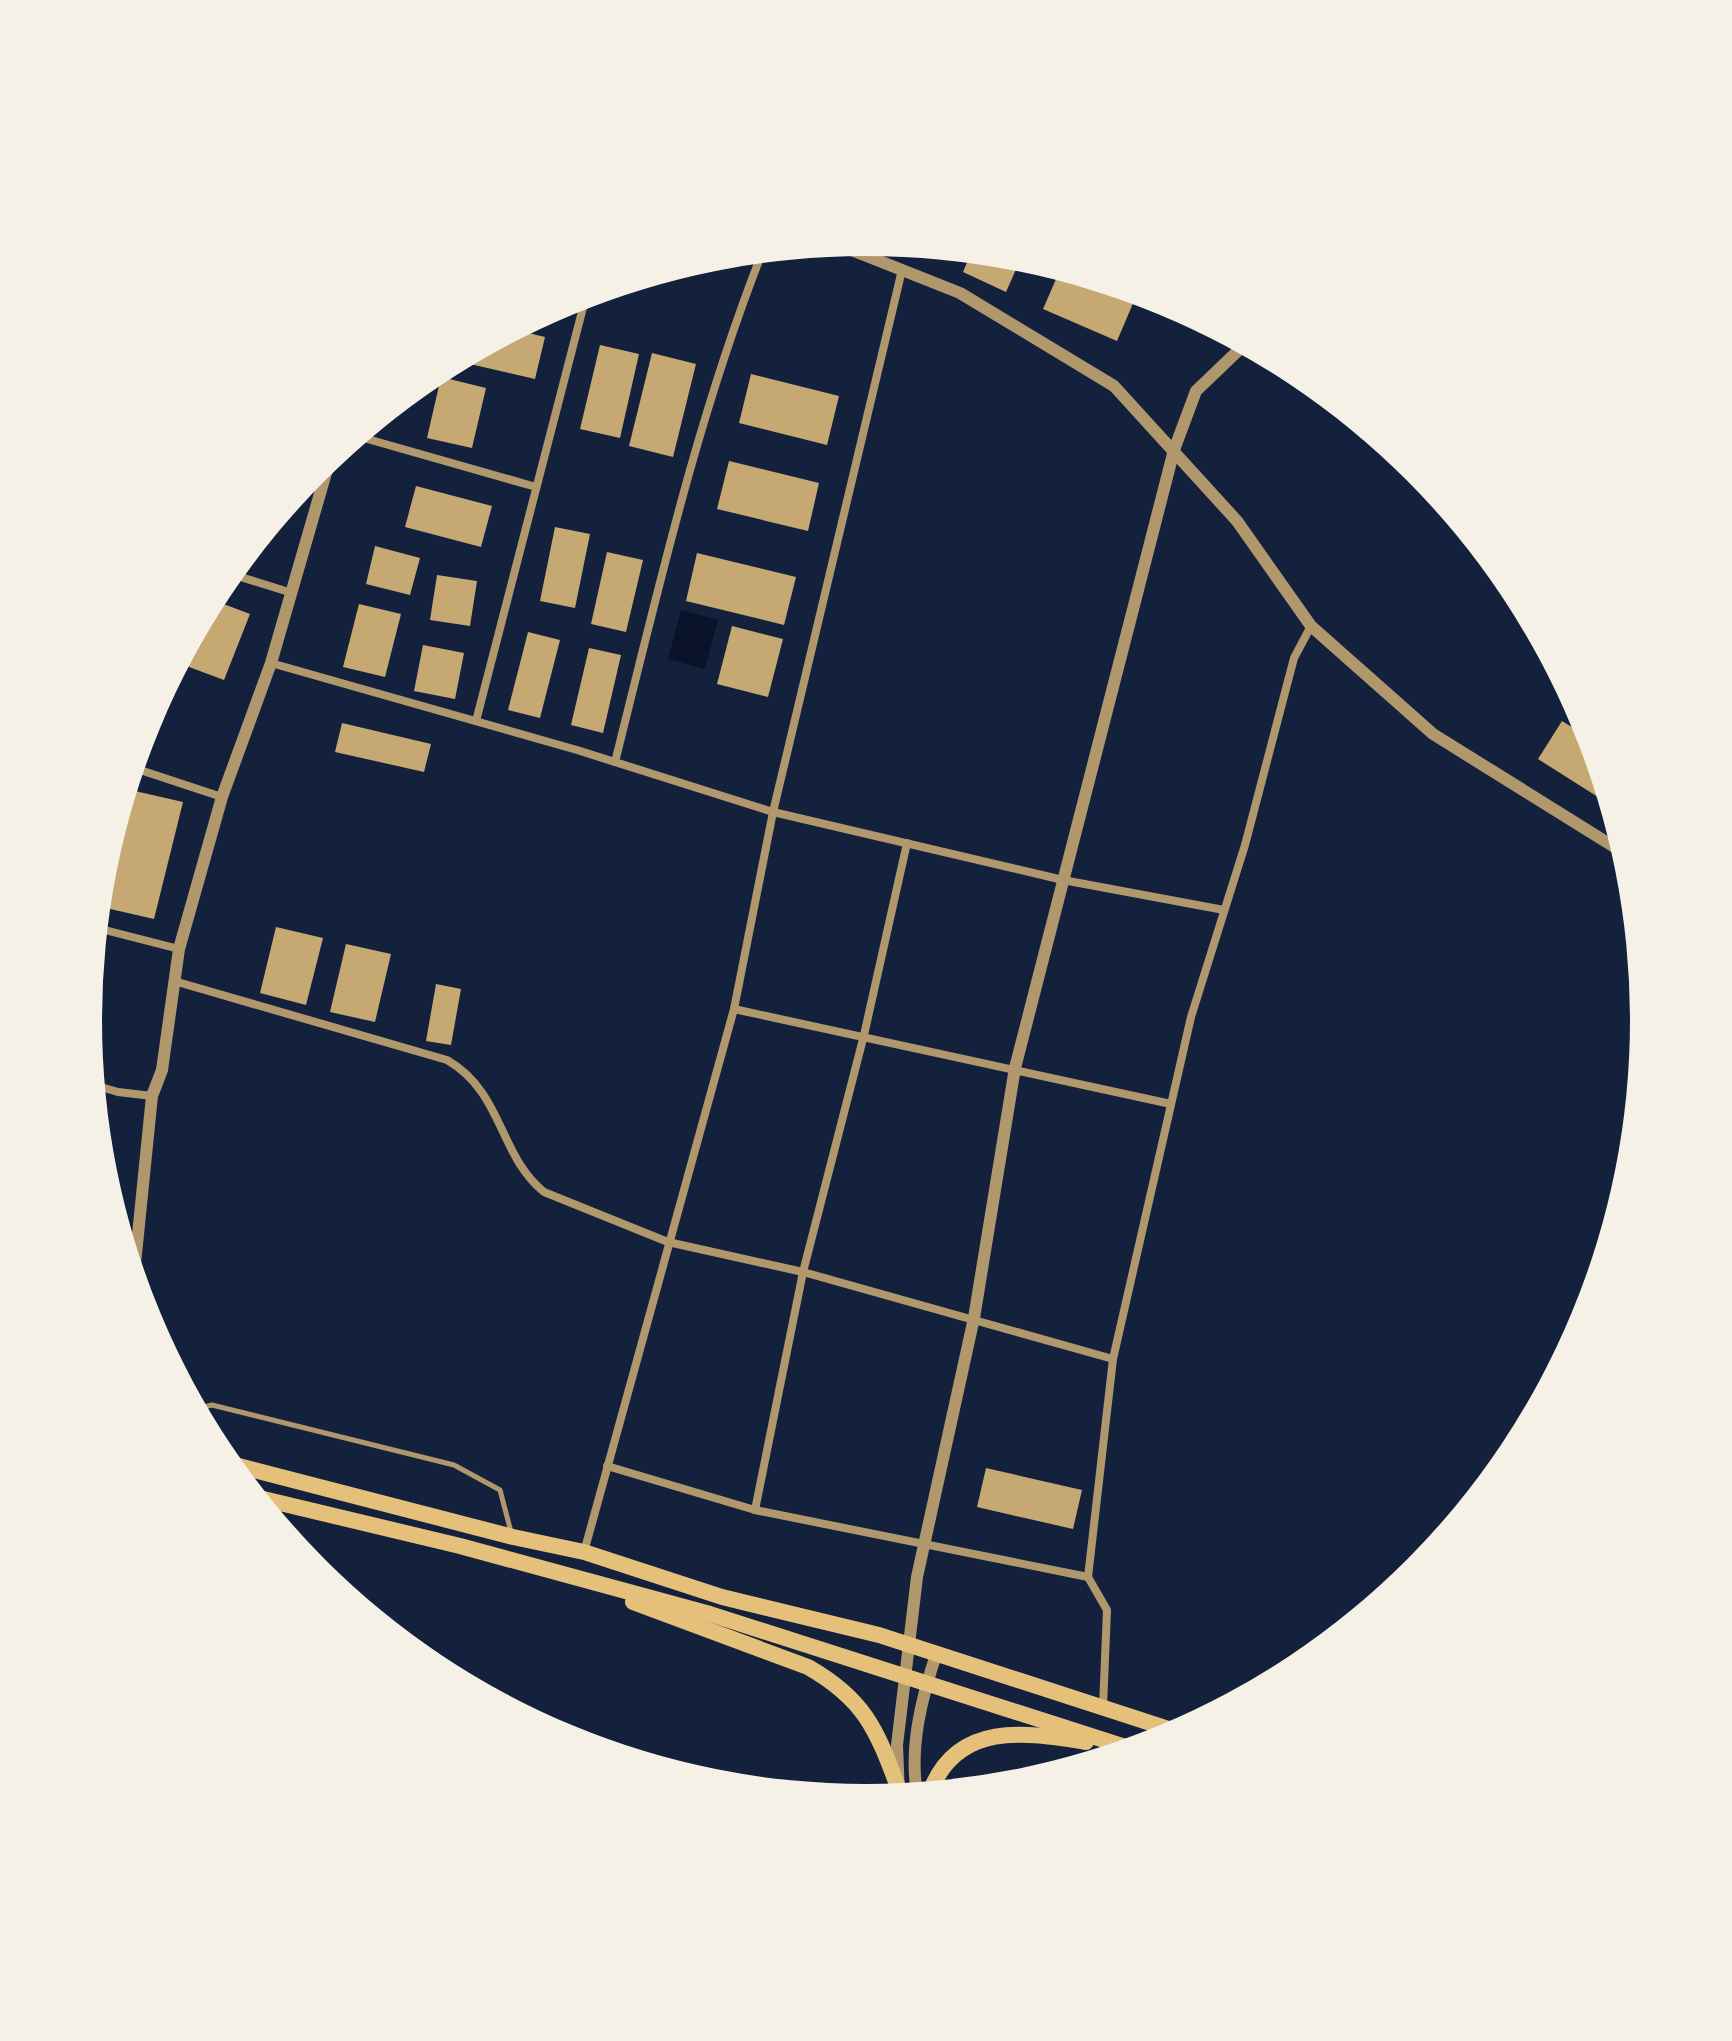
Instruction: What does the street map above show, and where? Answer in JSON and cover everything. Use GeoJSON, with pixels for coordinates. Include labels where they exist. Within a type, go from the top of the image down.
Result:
{"type":"FeatureCollection","features":[{"type":"Feature","properties":{"kind":"highway"},"geometry":{"type":"LineString","coordinates":[[247,1468],[513,1537],[584,1552],[722,1597],[937,1652],[1159,1726]]}},
{"type":"Feature","properties":{"kind":"highway"},"geometry":{"type":"LineString","coordinates":[[273,1502],[710,1614],[1114,1743]]}},
{"type":"Feature","properties":{"kind":"highway"},"geometry":{"type":"LineString","coordinates":[[557,1573],[743,1646],[808,1667],[835,1682],[856,1700],[874,1726],[895,1783]]}},
{"type":"Feature","properties":{"kind":"highway"},"geometry":{"type":"LineString","coordinates":[[936,1781],[948,1760],[974,1742],[1001,1735],[1033,1733],[1108,1745]]}},
{"type":"Feature","properties":{"kind":"street"},"geometry":{"type":"LineString","coordinates":[[867,256],[960,293],[1114,386],[1237,521],[1311,626],[1433,734],[1609,843]]}},
{"type":"Feature","properties":{"kind":"street"},"geometry":{"type":"LineString","coordinates":[[615,762],[686,482],[738,313],[757,264]]}},
{"type":"Feature","properties":{"kind":"street"},"geometry":{"type":"LineString","coordinates":[[584,1552],[734,1009],[773,812],[902,270]]}},
{"type":"Feature","properties":{"kind":"street"},"geometry":{"type":"LineString","coordinates":[[476,721],[582,312]]}},
{"type":"Feature","properties":{"kind":"street"},"geometry":{"type":"LineString","coordinates":[[898,1783],[897,1745],[924,1545],[974,1318],[1015,1068],[1174,450],[1196,391],[1236,353]]}},
{"type":"Feature","properties":{"kind":"street"},"geometry":{"type":"LineString","coordinates":[[370,440],[536,487]]}},
{"type":"Feature","properties":{"kind":"street"},"geometry":{"type":"LineString","coordinates":[[137,1246],[152,1096],[162,1070],[179,949],[222,797],[271,663],[322,484]]}},
{"type":"Feature","properties":{"kind":"street"},"geometry":{"type":"LineString","coordinates":[[244,578],[289,592]]}},
{"type":"Feature","properties":{"kind":"street"},"geometry":{"type":"LineString","coordinates":[[1103,1707],[1107,1610],[1088,1577],[1113,1359],[1191,1017],[1294,658],[1311,626]]}},
{"type":"Feature","properties":{"kind":"street"},"geometry":{"type":"LineString","coordinates":[[271,663],[615,762],[773,812],[1063,880],[1224,910]]}},
{"type":"Feature","properties":{"kind":"street"},"geometry":{"type":"LineString","coordinates":[[144,771],[222,797]]}},
{"type":"Feature","properties":{"kind":"street"},"geometry":{"type":"LineString","coordinates":[[755,1510],[803,1272],[864,1035],[907,843]]}},
{"type":"Feature","properties":{"kind":"street"},"geometry":{"type":"LineString","coordinates":[[108,931],[179,949]]}},
{"type":"Feature","properties":{"kind":"street"},"geometry":{"type":"LineString","coordinates":[[174,981],[447,1060],[474,1078],[493,1107],[529,1180],[544,1192],[668,1242],[803,1272],[1113,1359]]}},
{"type":"Feature","properties":{"kind":"street"},"geometry":{"type":"LineString","coordinates":[[734,1009],[1171,1104]]}},
{"type":"Feature","properties":{"kind":"street"},"geometry":{"type":"LineString","coordinates":[[106,1088],[152,1096]]}},
{"type":"Feature","properties":{"kind":"street"},"geometry":{"type":"LineString","coordinates":[[607,1466],[755,1510],[1088,1577]]}},
{"type":"Feature","properties":{"kind":"street"},"geometry":{"type":"LineString","coordinates":[[917,1783],[915,1752],[927,1682],[937,1652]]}},
{"type":"Feature","properties":{"kind":"lane"},"geometry":{"type":"LineString","coordinates":[[207,1406],[212,1405],[454,1465],[500,1490],[513,1537]]}},
{"type":"Feature","properties":{"kind":"water"},"geometry":{"type":"Polygon","coordinates":[[[681,610],[718,620],[705,669],[668,659],[681,610]]]}},
{"type":"Feature","properties":{"kind":"building"},"geometry":{"type":"Polygon","coordinates":[[[967,263],[1015,271],[1006,292],[963,272],[967,263]]]}},
{"type":"Feature","properties":{"kind":"building"},"geometry":{"type":"Polygon","coordinates":[[[1055,281],[1132,305],[1117,341],[1043,309],[1055,281]]]}},
{"type":"Feature","properties":{"kind":"building"},"geometry":{"type":"Polygon","coordinates":[[[531,334],[545,337],[535,379],[474,365],[531,334]]]}},
{"type":"Feature","properties":{"kind":"building"},"geometry":{"type":"Polygon","coordinates":[[[600,345],[639,354],[620,438],[580,429],[600,345]]]}},
{"type":"Feature","properties":{"kind":"building"},"geometry":{"type":"Polygon","coordinates":[[[652,353],[696,364],[673,457],[629,446],[652,353]]]}},
{"type":"Feature","properties":{"kind":"building"},"geometry":{"type":"Polygon","coordinates":[[[751,374],[839,396],[827,445],[739,423],[751,374]]]}},
{"type":"Feature","properties":{"kind":"building"},"geometry":{"type":"Polygon","coordinates":[[[451,379],[486,388],[472,448],[427,438],[439,387],[451,379]]]}},
{"type":"Feature","properties":{"kind":"building"},"geometry":{"type":"Polygon","coordinates":[[[729,461],[819,483],[808,531],[717,509],[729,461]]]}},
{"type":"Feature","properties":{"kind":"building"},"geometry":{"type":"Polygon","coordinates":[[[416,486],[492,506],[481,547],[405,527],[416,486]]]}},
{"type":"Feature","properties":{"kind":"building"},"geometry":{"type":"Polygon","coordinates":[[[555,527],[590,534],[575,608],[540,601],[555,527]]]}},
{"type":"Feature","properties":{"kind":"building"},"geometry":{"type":"Polygon","coordinates":[[[375,546],[420,558],[410,595],[366,584],[375,546]]]}},
{"type":"Feature","properties":{"kind":"building"},"geometry":{"type":"Polygon","coordinates":[[[607,552],[643,560],[626,632],[591,624],[607,552]]]}},
{"type":"Feature","properties":{"kind":"building"},"geometry":{"type":"Polygon","coordinates":[[[697,553],[796,577],[784,625],[686,601],[697,553]]]}},
{"type":"Feature","properties":{"kind":"building"},"geometry":{"type":"Polygon","coordinates":[[[437,575],[477,581],[470,626],[430,620],[437,575]]]}},
{"type":"Feature","properties":{"kind":"building"},"geometry":{"type":"Polygon","coordinates":[[[359,604],[401,614],[385,677],[343,667],[359,604]]]}},
{"type":"Feature","properties":{"kind":"building"},"geometry":{"type":"Polygon","coordinates":[[[225,605],[250,614],[224,680],[189,667],[225,605]]]}},
{"type":"Feature","properties":{"kind":"building"},"geometry":{"type":"Polygon","coordinates":[[[732,626],[783,639],[768,697],[717,684],[732,626]]]}},
{"type":"Feature","properties":{"kind":"building"},"geometry":{"type":"Polygon","coordinates":[[[528,632],[560,640],[540,718],[508,710],[528,632]]]}},
{"type":"Feature","properties":{"kind":"building"},"geometry":{"type":"Polygon","coordinates":[[[423,645],[464,653],[455,699],[414,691],[423,645]]]}},
{"type":"Feature","properties":{"kind":"building"},"geometry":{"type":"Polygon","coordinates":[[[589,648],[621,655],[603,733],[571,725],[589,648]]]}},
{"type":"Feature","properties":{"kind":"building"},"geometry":{"type":"Polygon","coordinates":[[[1562,721],[1571,727],[1595,795],[1538,759],[1562,721]]]}},
{"type":"Feature","properties":{"kind":"building"},"geometry":{"type":"Polygon","coordinates":[[[342,723],[431,744],[424,772],[335,752],[342,723]]]}},
{"type":"Feature","properties":{"kind":"building"},"geometry":{"type":"Polygon","coordinates":[[[138,792],[183,802],[154,919],[111,909],[117,871],[138,792]]]}},
{"type":"Feature","properties":{"kind":"building"},"geometry":{"type":"Polygon","coordinates":[[[276,927],[323,938],[306,1005],[260,993],[276,927]]]}},
{"type":"Feature","properties":{"kind":"building"},"geometry":{"type":"Polygon","coordinates":[[[346,944],[391,954],[375,1022],[330,1012],[346,944]]]}},
{"type":"Feature","properties":{"kind":"building"},"geometry":{"type":"Polygon","coordinates":[[[436,984],[461,989],[451,1045],[426,1041],[436,984]]]}},
{"type":"Feature","properties":{"kind":"building"},"geometry":{"type":"Polygon","coordinates":[[[986,1468],[1082,1490],[1073,1529],[977,1507],[986,1468]]]}}]}
